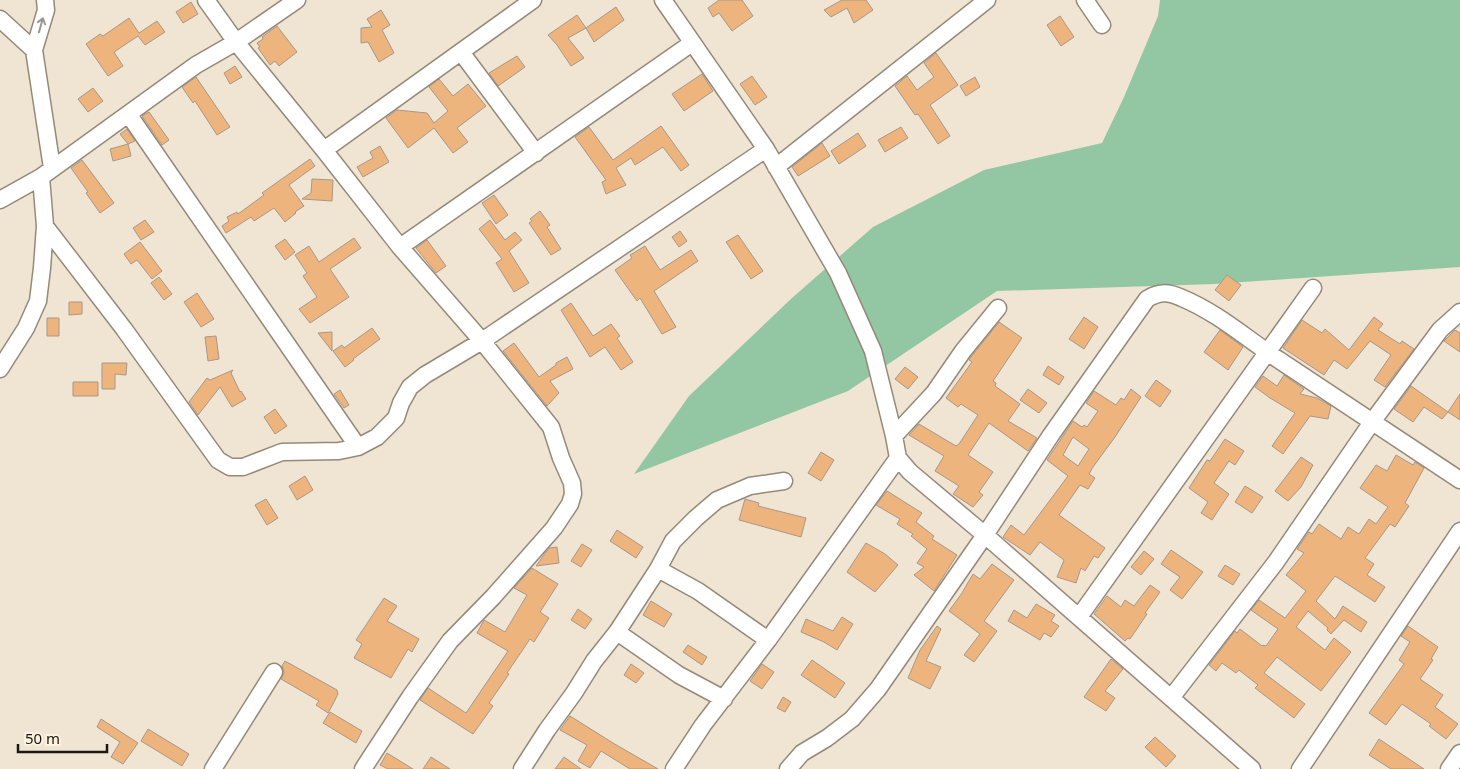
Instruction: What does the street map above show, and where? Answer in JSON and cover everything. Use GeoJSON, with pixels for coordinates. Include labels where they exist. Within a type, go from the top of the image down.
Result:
{"type":"FeatureCollection","features":[{"type":"Feature","properties":{"kind":"street"},"geometry":{"type":"LineString","coordinates":[[0,370],[26,328],[38,301],[45,226],[47,173],[34,50],[46,10],[45,0]]}},
{"type":"Feature","properties":{"kind":"street"},"geometry":{"type":"LineString","coordinates":[[206,0],[236,42],[400,247],[482,341],[550,427],[572,483],[573,494],[570,504],[554,528],[450,641],[410,697],[364,769]]}},
{"type":"Feature","properties":{"kind":"street"},"geometry":{"type":"LineString","coordinates":[[0,200],[47,173],[196,65],[236,42],[297,0]]}},
{"type":"Feature","properties":{"kind":"street"},"geometry":{"type":"LineString","coordinates":[[324,150],[533,0]]}},
{"type":"Feature","properties":{"kind":"street"},"geometry":{"type":"LineString","coordinates":[[663,0],[766,149],[838,273],[873,351],[898,458],[910,472],[985,535],[1252,769]]}},
{"type":"Feature","properties":{"kind":"street"},"geometry":{"type":"LineString","coordinates":[[776,167],[987,0]]}},
{"type":"Feature","properties":{"kind":"street"},"geometry":{"type":"LineString","coordinates":[[1085,0],[1102,25]]}},
{"type":"Feature","properties":{"kind":"street"},"geometry":{"type":"LineString","coordinates":[[0,19],[34,50]]}},
{"type":"Feature","properties":{"kind":"street"},"geometry":{"type":"LineString","coordinates":[[400,247],[692,43]]}},
{"type":"Feature","properties":{"kind":"street"},"geometry":{"type":"LineString","coordinates":[[461,52],[536,153]]}},
{"type":"Feature","properties":{"kind":"street"},"geometry":{"type":"LineString","coordinates":[[129,115],[358,446]]}},
{"type":"Feature","properties":{"kind":"street"},"geometry":{"type":"LineString","coordinates":[[45,226],[124,329],[218,460],[230,466],[243,466],[282,452],[339,451],[377,438],[396,418],[401,403],[410,387],[425,375],[482,341],[766,149]]}},
{"type":"Feature","properties":{"kind":"street"},"geometry":{"type":"LineString","coordinates":[[1079,617],[1313,288]]}},
{"type":"Feature","properties":{"kind":"street"},"geometry":{"type":"LineString","coordinates":[[788,769],[802,753],[852,720],[878,690],[985,535],[1050,435],[1147,299],[1156,293],[1170,294],[1182,298],[1210,312],[1268,353],[1460,480]]}},
{"type":"Feature","properties":{"kind":"street"},"geometry":{"type":"LineString","coordinates":[[894,436],[934,393],[963,351],[998,308]]}},
{"type":"Feature","properties":{"kind":"street"},"geometry":{"type":"LineString","coordinates":[[1171,698],[1276,562],[1372,422],[1440,330],[1460,312]]}},
{"type":"Feature","properties":{"kind":"street"},"geometry":{"type":"LineString","coordinates":[[674,769],[703,725],[768,640],[898,458]]}},
{"type":"Feature","properties":{"kind":"street"},"geometry":{"type":"LineString","coordinates":[[522,769],[594,661],[617,632],[658,569],[673,541],[717,500],[750,486],[784,481]]}},
{"type":"Feature","properties":{"kind":"street"},"geometry":{"type":"LineString","coordinates":[[1300,769],[1460,531]]}},
{"type":"Feature","properties":{"kind":"street"},"geometry":{"type":"LineString","coordinates":[[658,569],[698,591],[768,640]]}},
{"type":"Feature","properties":{"kind":"street"},"geometry":{"type":"LineString","coordinates":[[617,632],[679,675],[724,699]]}},
{"type":"Feature","properties":{"kind":"street"},"geometry":{"type":"LineString","coordinates":[[213,769],[274,672]]}},
{"type":"Feature","properties":{"kind":"street"},"geometry":{"type":"LineString","coordinates":[[1449,769],[1460,753]]}},
{"type":"Feature","properties":{"kind":"green space"},"geometry":{"type":"Polygon","coordinates":[[[1160,0],[1460,0],[1460,267],[1214,284],[997,291],[848,391],[634,474],[689,396],[792,298],[873,227],[984,170],[1102,143],[1124,97],[1158,16],[1160,0]]]}},
{"type":"Feature","properties":{"kind":"building"},"geometry":{"type":"Polygon","coordinates":[[[719,0],[742,0],[753,16],[732,31],[719,13],[713,17],[708,8],[719,0]]]}},
{"type":"Feature","properties":{"kind":"building"},"geometry":{"type":"Polygon","coordinates":[[[842,0],[866,0],[873,10],[854,23],[847,8],[831,17],[824,10],[842,0]]]}},
{"type":"Feature","properties":{"kind":"building"},"geometry":{"type":"Polygon","coordinates":[[[191,2],[198,14],[183,23],[176,12],[191,2]]]}},
{"type":"Feature","properties":{"kind":"building"},"geometry":{"type":"Polygon","coordinates":[[[616,7],[624,20],[594,42],[586,28],[616,7]]]}},
{"type":"Feature","properties":{"kind":"building"},"geometry":{"type":"Polygon","coordinates":[[[381,10],[390,25],[382,30],[394,53],[379,62],[368,42],[361,43],[361,28],[372,27],[367,19],[381,10]]]}},
{"type":"Feature","properties":{"kind":"building"},"geometry":{"type":"Polygon","coordinates":[[[577,15],[586,28],[568,38],[584,58],[571,66],[548,35],[577,15]]]}},
{"type":"Feature","properties":{"kind":"building"},"geometry":{"type":"Polygon","coordinates":[[[1060,16],[1074,37],[1061,46],[1047,25],[1060,16]]]}},
{"type":"Feature","properties":{"kind":"building"},"geometry":{"type":"Polygon","coordinates":[[[129,18],[139,33],[157,21],[165,32],[145,45],[138,36],[114,52],[123,66],[108,76],[86,44],[100,34],[103,36],[129,18]]]}},
{"type":"Feature","properties":{"kind":"building"},"geometry":{"type":"Polygon","coordinates":[[[277,26],[297,52],[279,66],[275,61],[270,65],[258,48],[260,47],[257,43],[277,26]]]}},
{"type":"Feature","properties":{"kind":"building"},"geometry":{"type":"Polygon","coordinates":[[[936,53],[958,85],[930,105],[950,136],[938,144],[918,114],[915,115],[895,86],[907,76],[917,90],[934,77],[924,63],[936,53]]]}},
{"type":"Feature","properties":{"kind":"building"},"geometry":{"type":"Polygon","coordinates":[[[517,56],[525,67],[498,86],[489,73],[517,56]]]}},
{"type":"Feature","properties":{"kind":"building"},"geometry":{"type":"Polygon","coordinates":[[[235,66],[242,77],[230,84],[224,73],[235,66]]]}},
{"type":"Feature","properties":{"kind":"building"},"geometry":{"type":"Polygon","coordinates":[[[702,74],[713,91],[684,111],[672,94],[702,74]]]}},
{"type":"Feature","properties":{"kind":"building"},"geometry":{"type":"Polygon","coordinates":[[[752,76],[767,97],[755,105],[740,84],[752,76]]]}},
{"type":"Feature","properties":{"kind":"building"},"geometry":{"type":"Polygon","coordinates":[[[196,77],[230,127],[217,135],[195,101],[193,103],[182,87],[196,77]]]}},
{"type":"Feature","properties":{"kind":"building"},"geometry":{"type":"Polygon","coordinates":[[[975,77],[980,87],[966,96],[960,86],[975,77]]]}},
{"type":"Feature","properties":{"kind":"building"},"geometry":{"type":"Polygon","coordinates":[[[439,79],[453,96],[468,84],[486,106],[457,128],[468,142],[453,153],[434,128],[408,148],[386,118],[397,110],[427,113],[434,123],[448,111],[429,87],[439,79]]]}},
{"type":"Feature","properties":{"kind":"building"},"geometry":{"type":"Polygon","coordinates":[[[93,88],[103,101],[88,112],[78,99],[93,88]]]}},
{"type":"Feature","properties":{"kind":"building"},"geometry":{"type":"Polygon","coordinates":[[[149,112],[169,140],[162,145],[142,116],[149,112]]]}},
{"type":"Feature","properties":{"kind":"building"},"geometry":{"type":"Polygon","coordinates":[[[661,126],[689,165],[681,171],[663,147],[635,165],[631,158],[616,168],[626,185],[606,194],[602,182],[606,180],[575,137],[589,127],[613,160],[661,126]]]}},
{"type":"Feature","properties":{"kind":"building"},"geometry":{"type":"Polygon","coordinates":[[[901,127],[908,138],[885,152],[878,140],[901,127]]]}},
{"type":"Feature","properties":{"kind":"building"},"geometry":{"type":"Polygon","coordinates":[[[127,129],[135,141],[128,144],[120,134],[127,129]]]}},
{"type":"Feature","properties":{"kind":"building"},"geometry":{"type":"Polygon","coordinates":[[[858,133],[866,146],[839,164],[831,151],[858,133]]]}},
{"type":"Feature","properties":{"kind":"building"},"geometry":{"type":"Polygon","coordinates":[[[822,143],[830,156],[798,176],[792,167],[822,143]]]}},
{"type":"Feature","properties":{"kind":"building"},"geometry":{"type":"Polygon","coordinates":[[[128,144],[131,156],[113,161],[110,149],[128,144]]]}},
{"type":"Feature","properties":{"kind":"building"},"geometry":{"type":"Polygon","coordinates":[[[380,146],[389,162],[363,177],[357,167],[373,158],[370,152],[380,146]]]}},
{"type":"Feature","properties":{"kind":"building"},"geometry":{"type":"Polygon","coordinates":[[[310,159],[315,166],[289,185],[304,206],[285,222],[274,208],[254,221],[251,217],[226,233],[222,226],[229,221],[227,217],[237,212],[238,214],[264,195],[262,193],[310,159]]]}},
{"type":"Feature","properties":{"kind":"building"},"geometry":{"type":"Polygon","coordinates":[[[82,160],[114,203],[100,213],[71,168],[82,160]]]}},
{"type":"Feature","properties":{"kind":"building"},"geometry":{"type":"Polygon","coordinates":[[[312,179],[333,180],[332,201],[302,199],[311,193],[312,179]]]}},
{"type":"Feature","properties":{"kind":"building"},"geometry":{"type":"Polygon","coordinates":[[[494,195],[508,215],[496,224],[482,203],[494,195]]]}},
{"type":"Feature","properties":{"kind":"building"},"geometry":{"type":"Polygon","coordinates":[[[540,211],[550,225],[547,227],[561,249],[551,255],[529,223],[532,221],[530,219],[540,211]]]}},
{"type":"Feature","properties":{"kind":"building"},"geometry":{"type":"Polygon","coordinates":[[[145,220],[154,232],[141,240],[133,228],[145,220]]]}},
{"type":"Feature","properties":{"kind":"building"},"geometry":{"type":"Polygon","coordinates":[[[490,220],[505,240],[515,232],[522,240],[509,251],[529,283],[514,292],[496,263],[502,259],[479,229],[490,220]]]}},
{"type":"Feature","properties":{"kind":"building"},"geometry":{"type":"Polygon","coordinates":[[[680,231],[687,241],[679,247],[672,237],[680,231]]]}},
{"type":"Feature","properties":{"kind":"building"},"geometry":{"type":"Polygon","coordinates":[[[738,235],[763,271],[751,279],[726,242],[738,235]]]}},
{"type":"Feature","properties":{"kind":"building"},"geometry":{"type":"Polygon","coordinates":[[[354,238],[361,248],[330,269],[349,297],[310,323],[299,309],[317,297],[303,276],[307,273],[295,255],[309,246],[319,262],[354,238]]]}},
{"type":"Feature","properties":{"kind":"building"},"geometry":{"type":"Polygon","coordinates":[[[285,239],[295,252],[285,260],[275,246],[285,239]]]}},
{"type":"Feature","properties":{"kind":"building"},"geometry":{"type":"Polygon","coordinates":[[[427,240],[446,266],[436,273],[416,248],[427,240]]]}},
{"type":"Feature","properties":{"kind":"building"},"geometry":{"type":"Polygon","coordinates":[[[140,242],[162,271],[152,279],[137,260],[131,264],[124,254],[140,242]]]}},
{"type":"Feature","properties":{"kind":"building"},"geometry":{"type":"Polygon","coordinates":[[[645,246],[660,270],[691,250],[698,261],[654,291],[676,327],[662,334],[640,298],[637,301],[615,270],[632,258],[630,255],[645,246]]]}},
{"type":"Feature","properties":{"kind":"building"},"geometry":{"type":"Polygon","coordinates":[[[1227,275],[1241,285],[1229,301],[1215,290],[1227,275]]]}},
{"type":"Feature","properties":{"kind":"building"},"geometry":{"type":"Polygon","coordinates":[[[159,277],[172,294],[164,300],[151,283],[159,277]]]}},
{"type":"Feature","properties":{"kind":"building"},"geometry":{"type":"Polygon","coordinates":[[[197,293],[214,319],[201,327],[184,302],[197,293]]]}},
{"type":"Feature","properties":{"kind":"building"},"geometry":{"type":"Polygon","coordinates":[[[69,302],[82,302],[82,314],[69,315],[69,302]]]}},
{"type":"Feature","properties":{"kind":"building"},"geometry":{"type":"Polygon","coordinates":[[[571,303],[593,336],[611,324],[620,336],[617,338],[633,362],[621,370],[605,347],[590,357],[561,310],[571,303]]]}},
{"type":"Feature","properties":{"kind":"building"},"geometry":{"type":"Polygon","coordinates":[[[1084,317],[1098,327],[1084,349],[1069,339],[1084,317]]]}},
{"type":"Feature","properties":{"kind":"building"},"geometry":{"type":"Polygon","coordinates":[[[1374,317],[1383,324],[1378,330],[1400,344],[1402,341],[1414,349],[1385,387],[1374,380],[1391,355],[1370,341],[1347,369],[1334,360],[1324,375],[1283,348],[1302,320],[1322,333],[1325,329],[1349,350],[1374,317]]]}},
{"type":"Feature","properties":{"kind":"building"},"geometry":{"type":"Polygon","coordinates":[[[47,318],[59,318],[59,336],[47,336],[47,318]]]}},
{"type":"Feature","properties":{"kind":"building"},"geometry":{"type":"Polygon","coordinates":[[[999,322],[1022,338],[993,381],[996,383],[995,386],[1020,404],[1008,421],[1037,438],[1028,451],[989,423],[968,455],[993,472],[979,492],[983,495],[973,507],[953,494],[959,486],[935,471],[944,456],[909,435],[919,424],[956,446],[959,444],[978,415],[961,404],[958,407],[946,398],[972,362],[969,360],[971,357],[999,322]]]}},
{"type":"Feature","properties":{"kind":"building"},"geometry":{"type":"Polygon","coordinates":[[[372,328],[380,339],[345,367],[333,351],[342,345],[344,348],[372,328]]]}},
{"type":"Feature","properties":{"kind":"building"},"geometry":{"type":"Polygon","coordinates":[[[1220,330],[1243,347],[1228,370],[1204,352],[1220,330]]]}},
{"type":"Feature","properties":{"kind":"building"},"geometry":{"type":"Polygon","coordinates":[[[1455,330],[1460,333],[1460,352],[1444,341],[1455,330]]]}},
{"type":"Feature","properties":{"kind":"building"},"geometry":{"type":"Polygon","coordinates":[[[332,332],[332,351],[318,333],[332,332]]]}},
{"type":"Feature","properties":{"kind":"building"},"geometry":{"type":"Polygon","coordinates":[[[216,336],[219,359],[208,361],[205,337],[216,336]]]}},
{"type":"Feature","properties":{"kind":"building"},"geometry":{"type":"Polygon","coordinates":[[[514,343],[539,377],[556,365],[556,363],[567,357],[573,369],[550,381],[559,393],[547,406],[503,351],[514,343]]]}},
{"type":"Feature","properties":{"kind":"building"},"geometry":{"type":"Polygon","coordinates":[[[102,363],[127,363],[126,375],[115,374],[115,389],[102,389],[102,363]]]}},
{"type":"Feature","properties":{"kind":"building"},"geometry":{"type":"Polygon","coordinates":[[[1048,366],[1064,377],[1059,385],[1043,375],[1048,366]]]}},
{"type":"Feature","properties":{"kind":"building"},"geometry":{"type":"Polygon","coordinates":[[[905,367],[918,377],[908,389],[895,379],[905,367]]]}},
{"type":"Feature","properties":{"kind":"building"},"geometry":{"type":"Polygon","coordinates":[[[233,370],[231,373],[240,392],[246,399],[232,407],[220,387],[198,415],[189,402],[207,378],[210,380],[233,370]]]}},
{"type":"Feature","properties":{"kind":"building"},"geometry":{"type":"Polygon","coordinates":[[[1284,375],[1304,389],[1300,394],[1317,398],[1331,406],[1328,419],[1310,416],[1283,454],[1272,446],[1295,413],[1255,387],[1263,376],[1277,386],[1284,375]]]}},
{"type":"Feature","properties":{"kind":"building"},"geometry":{"type":"Polygon","coordinates":[[[1156,380],[1171,391],[1160,407],[1145,396],[1156,380]]]}},
{"type":"Feature","properties":{"kind":"building"},"geometry":{"type":"Polygon","coordinates":[[[73,382],[98,382],[98,396],[73,396],[73,382]]]}},
{"type":"Feature","properties":{"kind":"building"},"geometry":{"type":"Polygon","coordinates":[[[1411,386],[1448,412],[1442,419],[1424,407],[1413,422],[1394,409],[1411,386]]]}},
{"type":"Feature","properties":{"kind":"building"},"geometry":{"type":"Polygon","coordinates":[[[1028,389],[1047,403],[1039,413],[1020,400],[1028,389]]]}},
{"type":"Feature","properties":{"kind":"building"},"geometry":{"type":"Polygon","coordinates":[[[1131,389],[1141,397],[1093,467],[1089,474],[1095,478],[1088,489],[1080,485],[1059,515],[1105,548],[1098,558],[1094,556],[1085,571],[1081,568],[1076,583],[1057,577],[1064,560],[1040,542],[1030,555],[1003,537],[1011,525],[1024,535],[1068,476],[1047,460],[1073,421],[1082,427],[1084,425],[1087,427],[1098,411],[1086,403],[1094,391],[1116,405],[1121,398],[1124,400],[1131,389]],[[1073,437],[1063,455],[1078,466],[1089,449],[1073,437]]]}},
{"type":"Feature","properties":{"kind":"building"},"geometry":{"type":"Polygon","coordinates":[[[340,390],[349,405],[344,408],[334,394],[340,390]]]}},
{"type":"Feature","properties":{"kind":"building"},"geometry":{"type":"Polygon","coordinates":[[[1460,394],[1460,420],[1448,412],[1460,394]]]}},
{"type":"Feature","properties":{"kind":"building"},"geometry":{"type":"Polygon","coordinates":[[[275,409],[287,426],[275,434],[264,417],[275,409]]]}},
{"type":"Feature","properties":{"kind":"building"},"geometry":{"type":"Polygon","coordinates":[[[1225,439],[1244,451],[1235,465],[1229,461],[1214,483],[1229,494],[1212,520],[1201,513],[1208,502],[1189,488],[1207,460],[1210,461],[1225,439]]]}},
{"type":"Feature","properties":{"kind":"building"},"geometry":{"type":"Polygon","coordinates":[[[821,452],[834,460],[821,481],[808,473],[821,452]]]}},
{"type":"Feature","properties":{"kind":"building"},"geometry":{"type":"Polygon","coordinates":[[[1396,455],[1413,465],[1415,462],[1424,468],[1405,503],[1409,506],[1395,527],[1390,524],[1365,558],[1374,564],[1367,575],[1385,587],[1375,602],[1335,576],[1316,601],[1335,619],[1343,606],[1367,622],[1361,632],[1344,620],[1331,634],[1327,630],[1328,628],[1308,611],[1296,627],[1325,650],[1334,638],[1351,652],[1321,691],[1277,657],[1264,673],[1305,704],[1294,718],[1255,688],[1258,685],[1239,670],[1236,673],[1222,663],[1216,671],[1209,665],[1235,631],[1237,633],[1240,629],[1262,646],[1266,646],[1278,629],[1251,610],[1259,600],[1285,618],[1306,591],[1286,575],[1304,553],[1297,549],[1309,532],[1312,534],[1319,524],[1341,539],[1348,527],[1359,534],[1369,519],[1376,524],[1388,507],[1360,488],[1376,465],[1387,471],[1396,455]]]}},
{"type":"Feature","properties":{"kind":"building"},"geometry":{"type":"Polygon","coordinates":[[[1301,457],[1313,465],[1301,487],[1288,501],[1275,491],[1301,457]]]}},
{"type":"Feature","properties":{"kind":"building"},"geometry":{"type":"Polygon","coordinates":[[[305,476],[313,490],[297,500],[289,486],[305,476]]]}},
{"type":"Feature","properties":{"kind":"building"},"geometry":{"type":"Polygon","coordinates":[[[1245,486],[1263,497],[1252,513],[1235,502],[1245,486]]]}},
{"type":"Feature","properties":{"kind":"building"},"geometry":{"type":"Polygon","coordinates":[[[887,491],[922,513],[916,522],[934,536],[932,539],[957,555],[934,591],[914,575],[924,567],[917,563],[927,549],[911,536],[913,534],[897,524],[900,519],[876,505],[887,491]]]}},
{"type":"Feature","properties":{"kind":"building"},"geometry":{"type":"Polygon","coordinates":[[[266,499],[278,518],[267,525],[255,505],[266,499]]]}},
{"type":"Feature","properties":{"kind":"building"},"geometry":{"type":"Polygon","coordinates":[[[745,499],[759,503],[758,506],[806,518],[801,537],[739,520],[745,499]]]}},
{"type":"Feature","properties":{"kind":"building"},"geometry":{"type":"Polygon","coordinates":[[[617,530],[643,547],[636,558],[610,541],[617,530]]]}},
{"type":"Feature","properties":{"kind":"building"},"geometry":{"type":"Polygon","coordinates":[[[866,543],[885,554],[898,565],[875,592],[847,572],[866,543]]]}},
{"type":"Feature","properties":{"kind":"building"},"geometry":{"type":"Polygon","coordinates":[[[582,544],[592,550],[581,567],[571,561],[582,544]]]}},
{"type":"Feature","properties":{"kind":"building"},"geometry":{"type":"Polygon","coordinates":[[[557,547],[559,563],[536,566],[549,548],[557,547]]]}},
{"type":"Feature","properties":{"kind":"building"},"geometry":{"type":"Polygon","coordinates":[[[1171,550],[1203,572],[1182,599],[1170,590],[1180,577],[1161,564],[1171,550]]]}},
{"type":"Feature","properties":{"kind":"building"},"geometry":{"type":"Polygon","coordinates":[[[1144,551],[1154,559],[1141,575],[1131,567],[1144,551]]]}},
{"type":"Feature","properties":{"kind":"building"},"geometry":{"type":"Polygon","coordinates":[[[992,564],[1014,580],[984,621],[997,631],[974,662],[964,655],[980,634],[949,611],[973,574],[980,579],[992,564]]]}},
{"type":"Feature","properties":{"kind":"building"},"geometry":{"type":"Polygon","coordinates":[[[1225,565],[1240,574],[1233,585],[1218,576],[1225,565]]]}},
{"type":"Feature","properties":{"kind":"building"},"geometry":{"type":"Polygon","coordinates":[[[532,568],[558,584],[540,612],[549,618],[534,642],[530,639],[507,673],[509,674],[489,703],[493,706],[473,734],[420,700],[428,688],[466,713],[508,651],[477,633],[484,620],[505,632],[527,595],[514,588],[532,568]]]}},
{"type":"Feature","properties":{"kind":"building"},"geometry":{"type":"Polygon","coordinates":[[[1150,585],[1160,592],[1130,639],[1128,638],[1125,641],[1094,614],[1107,596],[1121,607],[1125,600],[1134,606],[1150,585]]]}},
{"type":"Feature","properties":{"kind":"building"},"geometry":{"type":"Polygon","coordinates":[[[384,598],[397,606],[387,621],[419,639],[412,652],[408,649],[391,678],[354,658],[362,644],[356,640],[384,598]]]}},
{"type":"Feature","properties":{"kind":"building"},"geometry":{"type":"Polygon","coordinates":[[[651,601],[672,614],[664,627],[643,615],[651,601]]]}},
{"type":"Feature","properties":{"kind":"building"},"geometry":{"type":"Polygon","coordinates":[[[1036,604],[1055,615],[1051,621],[1059,626],[1051,637],[1044,633],[1040,640],[1008,621],[1014,610],[1027,618],[1036,604]]]}},
{"type":"Feature","properties":{"kind":"building"},"geometry":{"type":"Polygon","coordinates":[[[578,609],[592,619],[585,629],[571,620],[578,609]]]}},
{"type":"Feature","properties":{"kind":"building"},"geometry":{"type":"Polygon","coordinates":[[[842,617],[853,624],[837,650],[801,632],[806,619],[833,631],[842,617]]]}},
{"type":"Feature","properties":{"kind":"building"},"geometry":{"type":"Polygon","coordinates":[[[937,626],[941,629],[926,661],[941,667],[930,689],[908,678],[920,650],[937,626]]]}},
{"type":"Feature","properties":{"kind":"building"},"geometry":{"type":"Polygon","coordinates":[[[1408,626],[1438,647],[1431,659],[1433,660],[1420,679],[1443,695],[1435,707],[1458,724],[1446,739],[1429,726],[1431,724],[1402,704],[1386,725],[1369,713],[1404,664],[1399,660],[1410,642],[1401,636],[1408,626]]]}},
{"type":"Feature","properties":{"kind":"building"},"geometry":{"type":"Polygon","coordinates":[[[688,645],[707,657],[702,665],[683,652],[688,645]]]}},
{"type":"Feature","properties":{"kind":"building"},"geometry":{"type":"Polygon","coordinates":[[[1111,659],[1123,669],[1105,691],[1115,698],[1106,711],[1084,697],[1111,659]]]}},
{"type":"Feature","properties":{"kind":"building"},"geometry":{"type":"Polygon","coordinates":[[[812,660],[845,683],[835,698],[801,675],[812,660]]]}},
{"type":"Feature","properties":{"kind":"building"},"geometry":{"type":"Polygon","coordinates":[[[285,661],[337,690],[338,694],[328,713],[316,705],[319,701],[281,679],[284,673],[282,666],[285,661]]]}},
{"type":"Feature","properties":{"kind":"building"},"geometry":{"type":"Polygon","coordinates":[[[631,664],[644,673],[636,683],[624,675],[631,664]]]}},
{"type":"Feature","properties":{"kind":"building"},"geometry":{"type":"Polygon","coordinates":[[[762,664],[774,672],[762,689],[750,681],[762,664]]]}},
{"type":"Feature","properties":{"kind":"building"},"geometry":{"type":"Polygon","coordinates":[[[783,697],[791,702],[785,712],[777,708],[783,697]]]}},
{"type":"Feature","properties":{"kind":"building"},"geometry":{"type":"Polygon","coordinates":[[[330,712],[362,731],[356,743],[323,723],[330,712]]]}},
{"type":"Feature","properties":{"kind":"building"},"geometry":{"type":"Polygon","coordinates":[[[570,716],[658,769],[630,769],[601,751],[590,768],[578,761],[587,745],[560,730],[570,716]]]}},
{"type":"Feature","properties":{"kind":"building"},"geometry":{"type":"Polygon","coordinates":[[[101,719],[138,743],[123,764],[111,757],[120,742],[97,727],[101,719]]]}},
{"type":"Feature","properties":{"kind":"building"},"geometry":{"type":"Polygon","coordinates":[[[148,729],[189,754],[182,766],[141,741],[148,729]]]}},
{"type":"Feature","properties":{"kind":"building"},"geometry":{"type":"Polygon","coordinates":[[[1155,737],[1176,756],[1166,767],[1145,747],[1155,737]]]}},
{"type":"Feature","properties":{"kind":"building"},"geometry":{"type":"Polygon","coordinates":[[[1379,739],[1424,769],[1391,769],[1369,755],[1379,739]]]}},
{"type":"Feature","properties":{"kind":"building"},"geometry":{"type":"Polygon","coordinates":[[[387,753],[413,769],[388,769],[380,765],[387,753]]]}},
{"type":"Feature","properties":{"kind":"building"},"geometry":{"type":"Polygon","coordinates":[[[431,757],[450,769],[423,769],[431,757]]]}},
{"type":"Feature","properties":{"kind":"building"},"geometry":{"type":"Polygon","coordinates":[[[564,757],[581,769],[555,769],[564,757]]]}}]}
